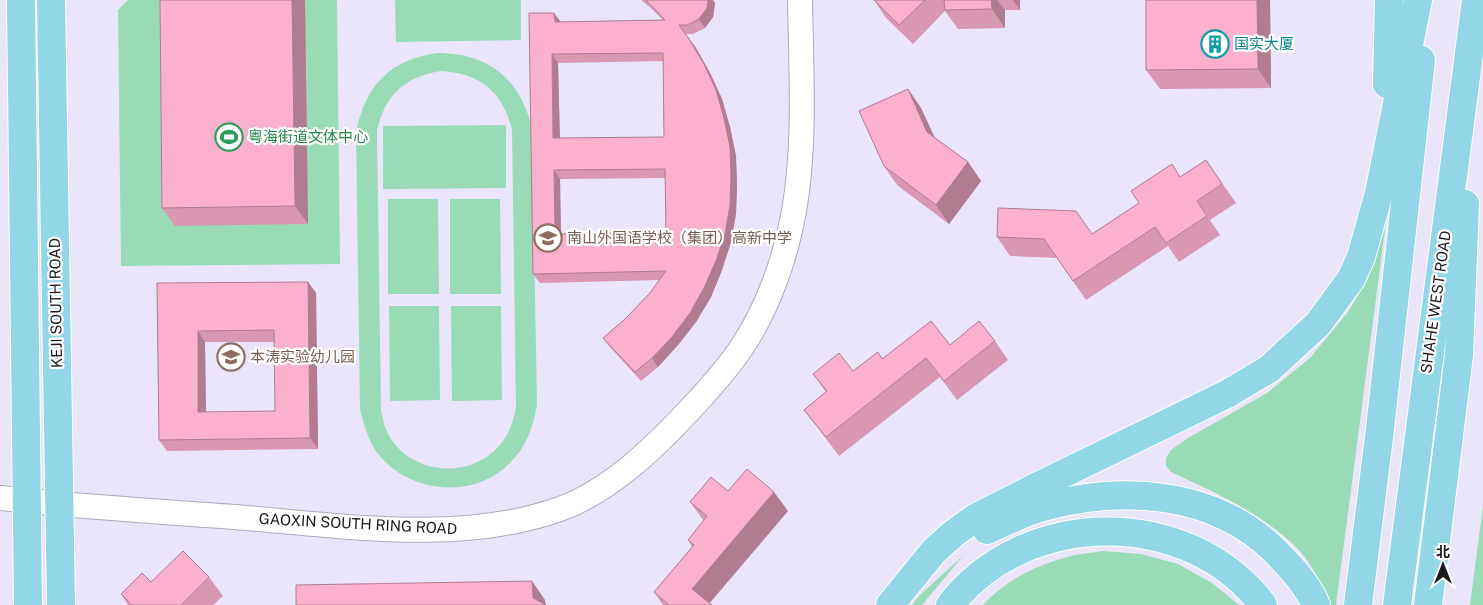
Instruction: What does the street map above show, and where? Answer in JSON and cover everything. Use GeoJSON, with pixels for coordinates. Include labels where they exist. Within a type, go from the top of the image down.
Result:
{"type":"FeatureCollection","features":[{"type":"Feature","properties":{"kind":"main road","name":"KEJI SOUTH ROAD"},"geometry":{"type":"LineString","coordinates":[[20,0],[28,605]]}},
{"type":"Feature","properties":{"kind":"main road","name":"KEJI SOUTH ROAD"},"geometry":{"type":"LineString","coordinates":[[51,0],[60,605]]}},
{"type":"Feature","properties":{"kind":"main road"},"geometry":{"type":"LineString","coordinates":[[1379,193],[1388,75],[1389,0]]}},
{"type":"Feature","properties":{"kind":"main road"},"geometry":{"type":"LineString","coordinates":[[890,605],[934,551],[975,518],[1038,497],[1227,394],[1269,369],[1318,324],[1338,298],[1361,257],[1379,193],[1418,0]]}},
{"type":"Feature","properties":{"kind":"main road"},"geometry":{"type":"LineString","coordinates":[[1358,605],[1418,91],[1426,0]]}},
{"type":"Feature","properties":{"kind":"main road","name":"SHAHE WEST ROAD"},"geometry":{"type":"LineString","coordinates":[[1397,605],[1476,0]]}},
{"type":"Feature","properties":{"kind":"main road"},"geometry":{"type":"LineString","coordinates":[[1428,605],[1461,323],[1467,146],[1467,69]]}},
{"type":"Feature","properties":{"kind":"main road"},"geometry":{"type":"LineString","coordinates":[[1038,497],[1083,498],[1130,495],[1178,499],[1221,513],[1261,537],[1290,566],[1316,605]]}},
{"type":"Feature","properties":{"kind":"main road"},"geometry":{"type":"LineString","coordinates":[[954,600],[982,573],[1012,554],[1043,541],[1068,534],[1110,530],[1141,534],[1175,542],[1206,556],[1234,576],[1263,605]]}},
{"type":"Feature","properties":{"kind":"street","name":"GAOXIN SOUTH RING ROAD"},"geometry":{"type":"LineString","coordinates":[[0,498],[418,530],[463,530],[504,524],[560,509],[585,498],[621,475],[674,427],[715,383],[743,346],[769,297],[784,254],[794,212],[801,116],[800,0]]}},
{"type":"Feature","properties":{"kind":"green space","name":"粤海街道文体中心"},"geometry":{"type":"Polygon","coordinates":[[[128,0],[337,0],[340,264],[121,266],[118,10],[128,0]]]}},
{"type":"Feature","properties":{"kind":"green space"},"geometry":{"type":"Polygon","coordinates":[[[395,0],[521,0],[521,40],[396,42],[395,0]]]}},
{"type":"Feature","properties":{"kind":"green space"},"geometry":{"type":"Polygon","coordinates":[[[436,53],[455,54],[486,64],[499,72],[510,82],[519,95],[527,110],[532,128],[537,405],[525,444],[510,463],[494,476],[475,484],[455,487],[435,486],[416,481],[398,472],[383,459],[371,443],[360,410],[356,132],[360,115],[373,88],[393,69],[419,57],[436,53]],[[441,71],[407,83],[398,90],[385,107],[377,131],[381,410],[383,421],[391,439],[401,451],[414,460],[428,466],[443,468],[458,468],[473,464],[487,457],[499,446],[508,433],[516,408],[512,130],[503,105],[488,87],[467,76],[441,71]]]}},
{"type":"Feature","properties":{"kind":"green space"},"geometry":{"type":"Polygon","coordinates":[[[506,125],[506,188],[383,189],[383,126],[506,125]]]}},
{"type":"Feature","properties":{"kind":"green space"},"geometry":{"type":"Polygon","coordinates":[[[388,199],[438,199],[439,294],[388,294],[388,199]]]}},
{"type":"Feature","properties":{"kind":"green space"},"geometry":{"type":"Polygon","coordinates":[[[450,199],[500,199],[501,294],[450,294],[450,199]]]}},
{"type":"Feature","properties":{"kind":"green space"},"geometry":{"type":"Polygon","coordinates":[[[1386,222],[1336,605],[1331,605],[1308,562],[1284,536],[1254,514],[1171,472],[1166,466],[1166,458],[1171,450],[1188,438],[1267,393],[1310,358],[1348,312],[1366,281],[1386,222]]]}},
{"type":"Feature","properties":{"kind":"green space"},"geometry":{"type":"Polygon","coordinates":[[[389,306],[439,306],[440,400],[390,401],[389,306]]]}},
{"type":"Feature","properties":{"kind":"green space"},"geometry":{"type":"Polygon","coordinates":[[[451,306],[501,306],[502,400],[452,401],[451,306]]]}},
{"type":"Feature","properties":{"kind":"green space"},"geometry":{"type":"Polygon","coordinates":[[[1483,506],[1483,605],[1470,605],[1483,506]]]}},
{"type":"Feature","properties":{"kind":"green space"},"geometry":{"type":"Polygon","coordinates":[[[1103,551],[1141,554],[1178,564],[1212,583],[1239,605],[983,605],[1010,582],[1042,565],[1069,557],[1103,551]]]}},
{"type":"Feature","properties":{"kind":"green space"},"geometry":{"type":"Polygon","coordinates":[[[963,556],[922,605],[912,605],[920,595],[963,556]]]}},
{"type":"Feature","properties":{"kind":"building"},"geometry":{"type":"Polygon","coordinates":[[[160,0],[292,0],[295,206],[162,208],[160,0]]]}},
{"type":"Feature","properties":{"kind":"building"},"geometry":{"type":"Polygon","coordinates":[[[646,0],[708,0],[707,8],[699,19],[687,25],[679,25],[704,64],[716,90],[724,118],[730,147],[730,205],[725,234],[716,261],[690,313],[672,337],[652,358],[635,372],[603,338],[649,294],[666,271],[533,274],[529,13],[554,13],[555,22],[665,20],[646,0]],[[663,53],[552,54],[553,138],[664,137],[663,53]],[[665,169],[554,170],[555,234],[666,232],[665,169]]]}},
{"type":"Feature","properties":{"kind":"building"},"geometry":{"type":"Polygon","coordinates":[[[874,0],[925,0],[899,25],[874,0]]]}},
{"type":"Feature","properties":{"kind":"building"},"geometry":{"type":"Polygon","coordinates":[[[944,0],[991,0],[992,9],[945,10],[944,0]]]}},
{"type":"Feature","properties":{"kind":"building","name":"国实大厦"},"geometry":{"type":"Polygon","coordinates":[[[1146,0],[1257,0],[1258,69],[1146,70],[1146,0]]]}},
{"type":"Feature","properties":{"kind":"building"},"geometry":{"type":"Polygon","coordinates":[[[908,89],[927,132],[968,162],[936,205],[884,166],[859,111],[908,89]]]}},
{"type":"Feature","properties":{"kind":"building"},"geometry":{"type":"Polygon","coordinates":[[[1206,160],[1222,184],[1197,201],[1207,216],[1166,243],[1155,227],[1073,281],[1044,239],[997,237],[998,208],[1076,211],[1092,234],[1139,203],[1131,191],[1172,164],[1180,177],[1206,160]]]}},
{"type":"Feature","properties":{"kind":"building"},"geometry":{"type":"Polygon","coordinates":[[[308,282],[310,438],[159,440],[157,283],[308,282]],[[274,330],[198,331],[198,412],[275,411],[274,330]]]}},
{"type":"Feature","properties":{"kind":"building"},"geometry":{"type":"Polygon","coordinates":[[[931,321],[950,345],[979,321],[995,341],[944,381],[926,358],[826,437],[804,410],[827,391],[813,374],[839,353],[853,371],[878,352],[882,359],[931,321]]]}},
{"type":"Feature","properties":{"kind":"building"},"geometry":{"type":"Polygon","coordinates":[[[747,469],[774,492],[692,589],[712,605],[669,605],[654,592],[694,545],[688,540],[707,516],[690,502],[711,477],[728,491],[747,469]]]}},
{"type":"Feature","properties":{"kind":"building"},"geometry":{"type":"Polygon","coordinates":[[[183,551],[209,577],[181,605],[132,605],[121,594],[142,573],[151,582],[183,551]]]}},
{"type":"Feature","properties":{"kind":"building"},"geometry":{"type":"Polygon","coordinates":[[[532,581],[533,598],[546,605],[296,605],[296,585],[532,581]]]}},
{"type":"Feature","properties":{"kind":"place","name":"国实大厦"},"geometry":{"type":"Point","coordinates":[1215,44]}},
{"type":"Feature","properties":{"kind":"place","name":"粤海街道文体中心"},"geometry":{"type":"Point","coordinates":[229,137]}},
{"type":"Feature","properties":{"kind":"place","name":"南山外国语学校（集团）高新中学"},"geometry":{"type":"Point","coordinates":[548,238]}},
{"type":"Feature","properties":{"kind":"place","name":"本涛实验幼儿园"},"geometry":{"type":"Point","coordinates":[231,357]}}]}
